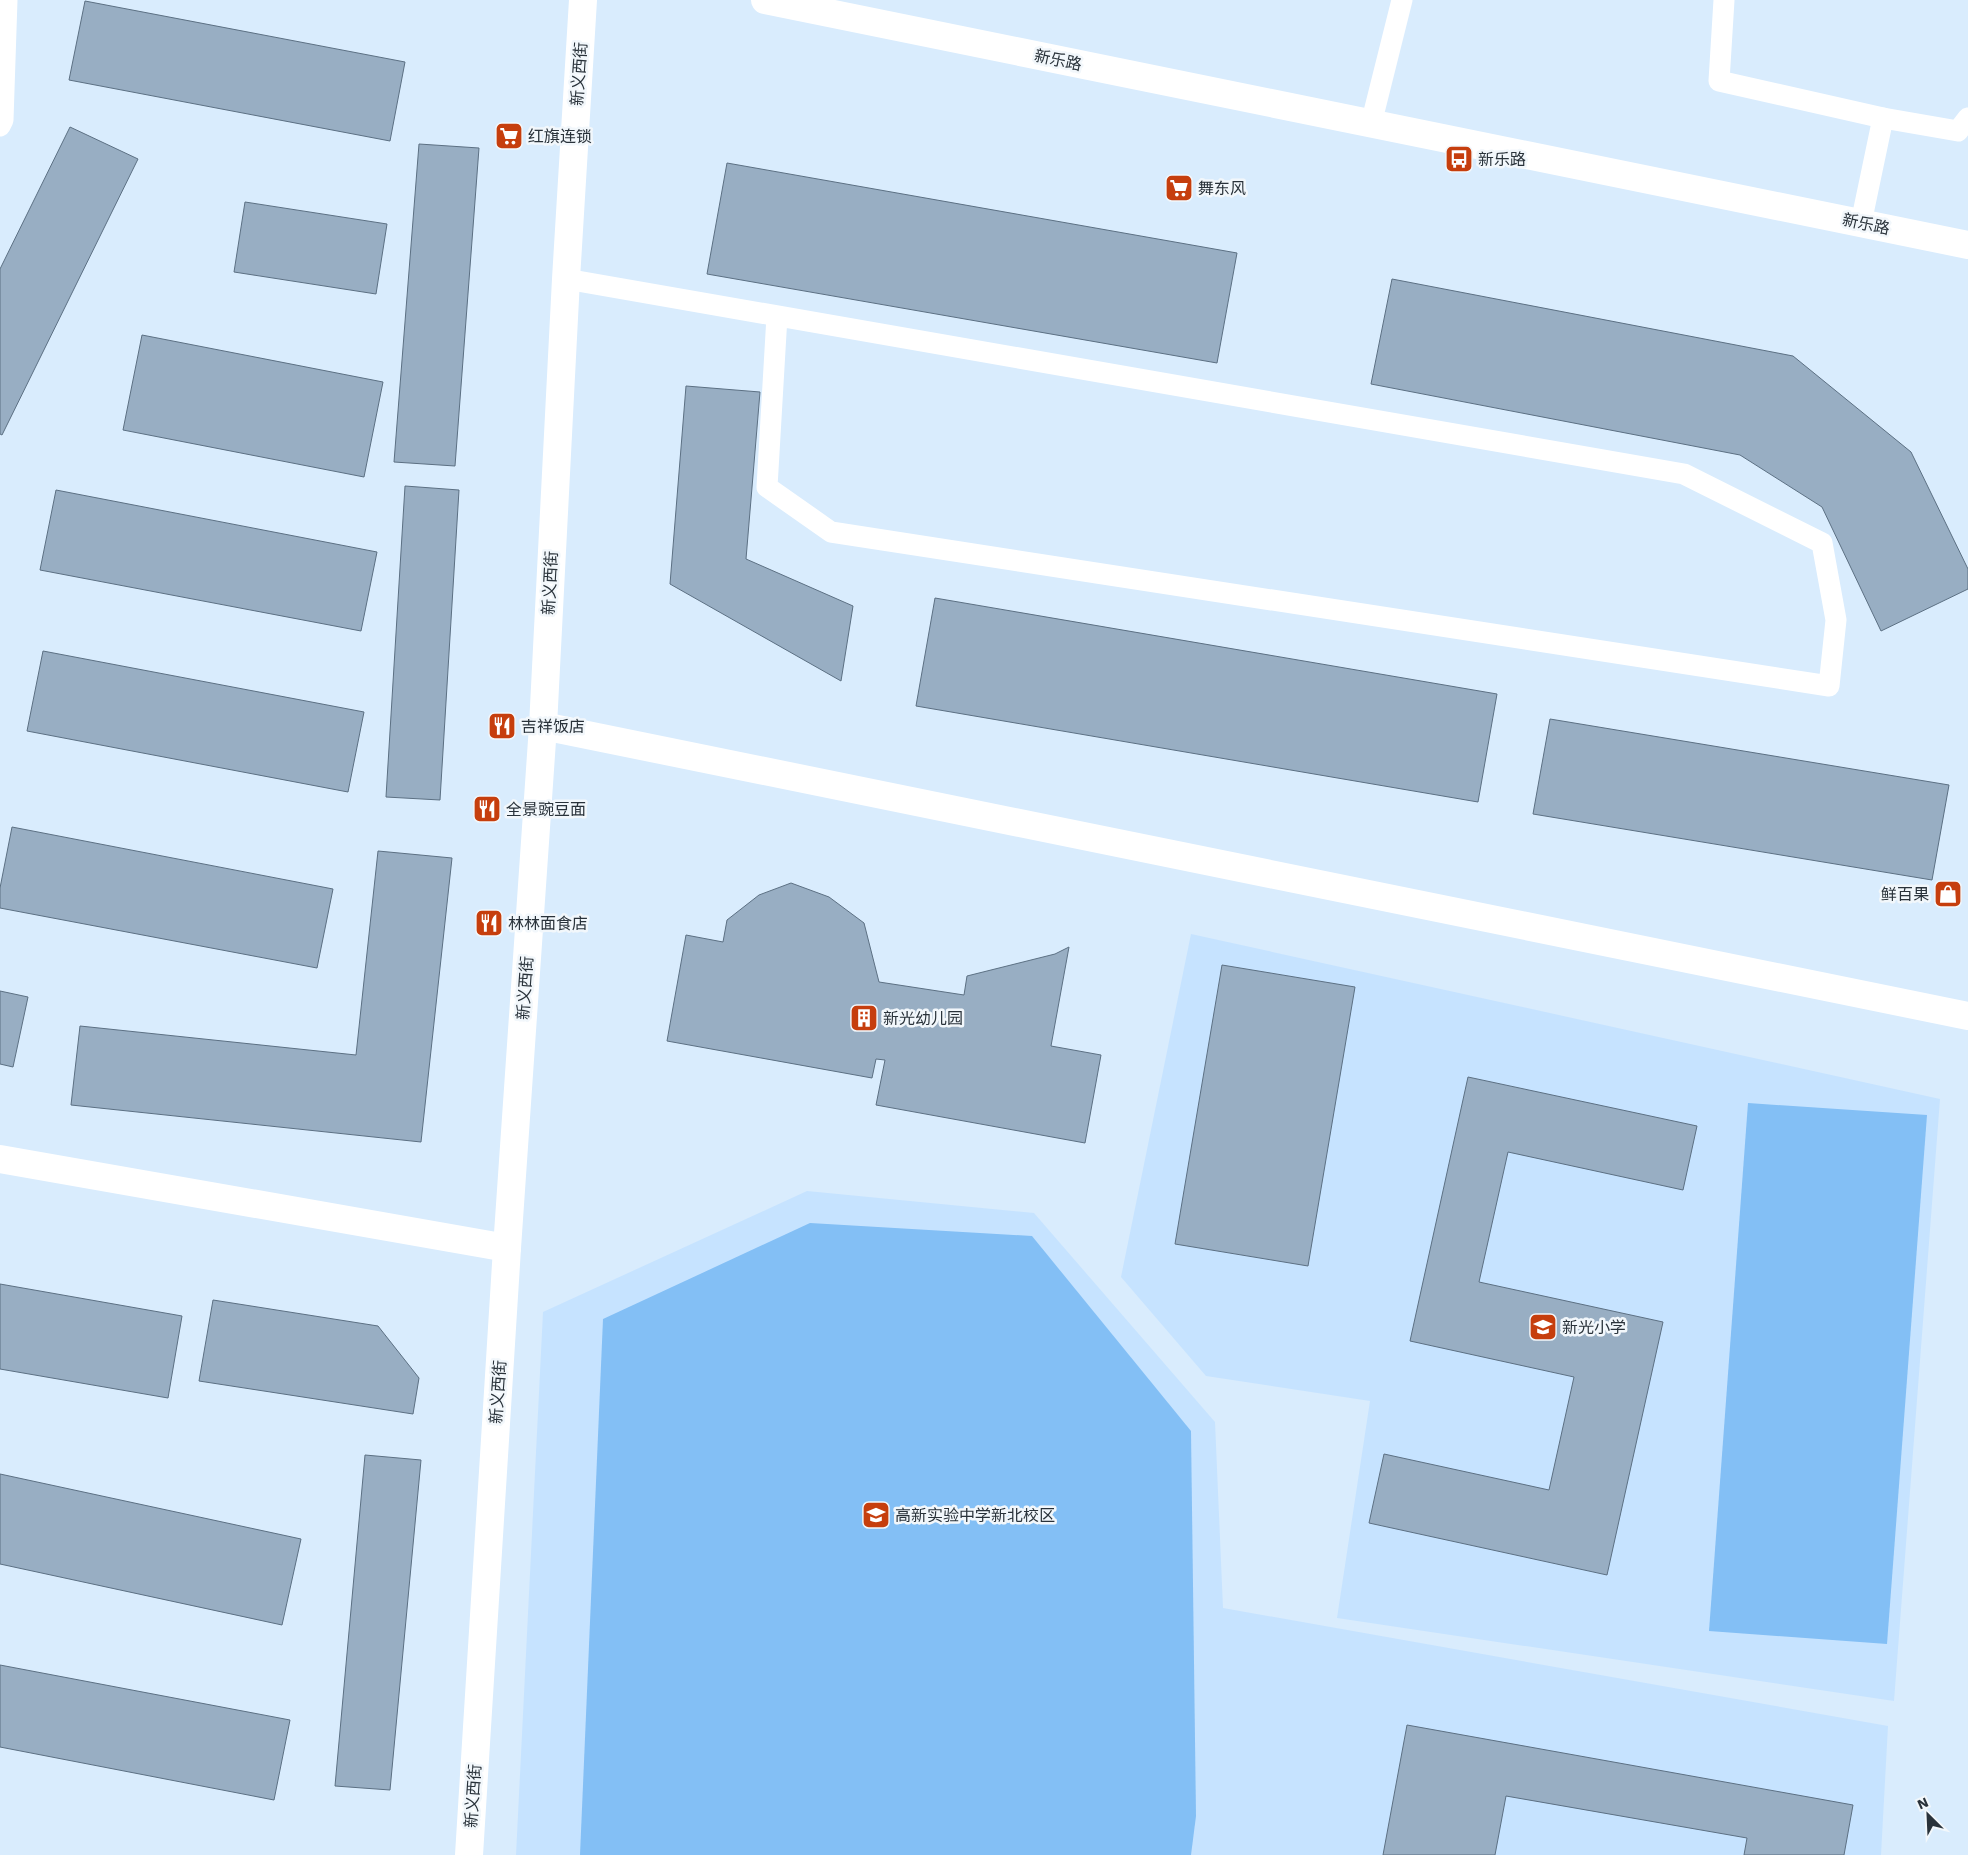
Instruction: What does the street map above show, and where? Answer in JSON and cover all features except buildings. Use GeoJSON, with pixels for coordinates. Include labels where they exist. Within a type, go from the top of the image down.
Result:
{"type":"FeatureCollection","features":[{"type":"Feature","properties":{"kind":"street","name":"新义西街"},"geometry":{"type":"LineString","coordinates":[[469,1855],[506,1248],[543,726],[566,279],[583,0]]}},
{"type":"Feature","properties":{"kind":"street","name":"新乐路"},"geometry":{"type":"LineString","coordinates":[[765,0],[1968,245]]}},
{"type":"Feature","properties":{"kind":"street"},"geometry":{"type":"LineString","coordinates":[[543,726],[1968,1016]]}},
{"type":"Feature","properties":{"kind":"street"},"geometry":{"type":"LineString","coordinates":[[0,1159],[506,1248]]}},
{"type":"Feature","properties":{"kind":"lane"},"geometry":{"type":"LineString","coordinates":[[0,126],[3,120],[7,0]]}},
{"type":"Feature","properties":{"kind":"lane"},"geometry":{"type":"LineString","coordinates":[[1371,124],[1402,0]]}},
{"type":"Feature","properties":{"kind":"lane"},"geometry":{"type":"LineString","coordinates":[[1724,0],[1719,81],[1883,118],[1958,131],[1968,118]]}},
{"type":"Feature","properties":{"kind":"lane"},"geometry":{"type":"LineString","coordinates":[[1861,223],[1883,118]]}},
{"type":"Feature","properties":{"kind":"lane"},"geometry":{"type":"LineString","coordinates":[[566,279],[1684,474],[1822,543],[1836,620],[1829,686],[831,532],[767,486],[777,316]]}},
{"type":"Feature","properties":{"kind":"shaded area","name":"新光小学"},"geometry":{"type":"Polygon","coordinates":[[[1191,934],[1940,1099],[1894,1701],[1337,1618],[1370,1401],[1206,1376],[1121,1277],[1191,934]]]}},
{"type":"Feature","properties":{"kind":"shaded area"},"geometry":{"type":"Polygon","coordinates":[[[1748,1103],[1927,1115],[1887,1644],[1709,1631],[1748,1103]]]}},
{"type":"Feature","properties":{"kind":"shaded area","name":"高新实验中学新北校区"},"geometry":{"type":"Polygon","coordinates":[[[807,1191],[1034,1213],[1215,1422],[1223,1608],[1888,1726],[1881,1855],[516,1855],[543,1312],[807,1191]]]}},
{"type":"Feature","properties":{"kind":"shaded area","name":"高新实验中学新北校区"},"geometry":{"type":"Polygon","coordinates":[[[810,1223],[1032,1236],[1191,1431],[1196,1816],[1191,1855],[580,1855],[603,1319],[810,1223]]]}},
{"type":"Feature","properties":{"kind":"place","name":"红旗连锁"},"geometry":{"type":"Point","coordinates":[509,136]}},
{"type":"Feature","properties":{"kind":"place","name":"新乐路"},"geometry":{"type":"Point","coordinates":[1459,159]}},
{"type":"Feature","properties":{"kind":"place","name":"舞东风"},"geometry":{"type":"Point","coordinates":[1179,188]}},
{"type":"Feature","properties":{"kind":"place","name":"吉祥饭店"},"geometry":{"type":"Point","coordinates":[502,726]}},
{"type":"Feature","properties":{"kind":"place","name":"全景豌豆面"},"geometry":{"type":"Point","coordinates":[487,809]}},
{"type":"Feature","properties":{"kind":"place","name":"鲜百果"},"geometry":{"type":"Point","coordinates":[1948,894]}},
{"type":"Feature","properties":{"kind":"place","name":"林林面食店"},"geometry":{"type":"Point","coordinates":[489,923]}},
{"type":"Feature","properties":{"kind":"place","name":"新光幼儿园"},"geometry":{"type":"Point","coordinates":[864,1018]}},
{"type":"Feature","properties":{"kind":"place","name":"新光小学"},"geometry":{"type":"Point","coordinates":[1543,1327]}},
{"type":"Feature","properties":{"kind":"place","name":"高新实验中学新北校区"},"geometry":{"type":"Point","coordinates":[876,1515]}}]}
